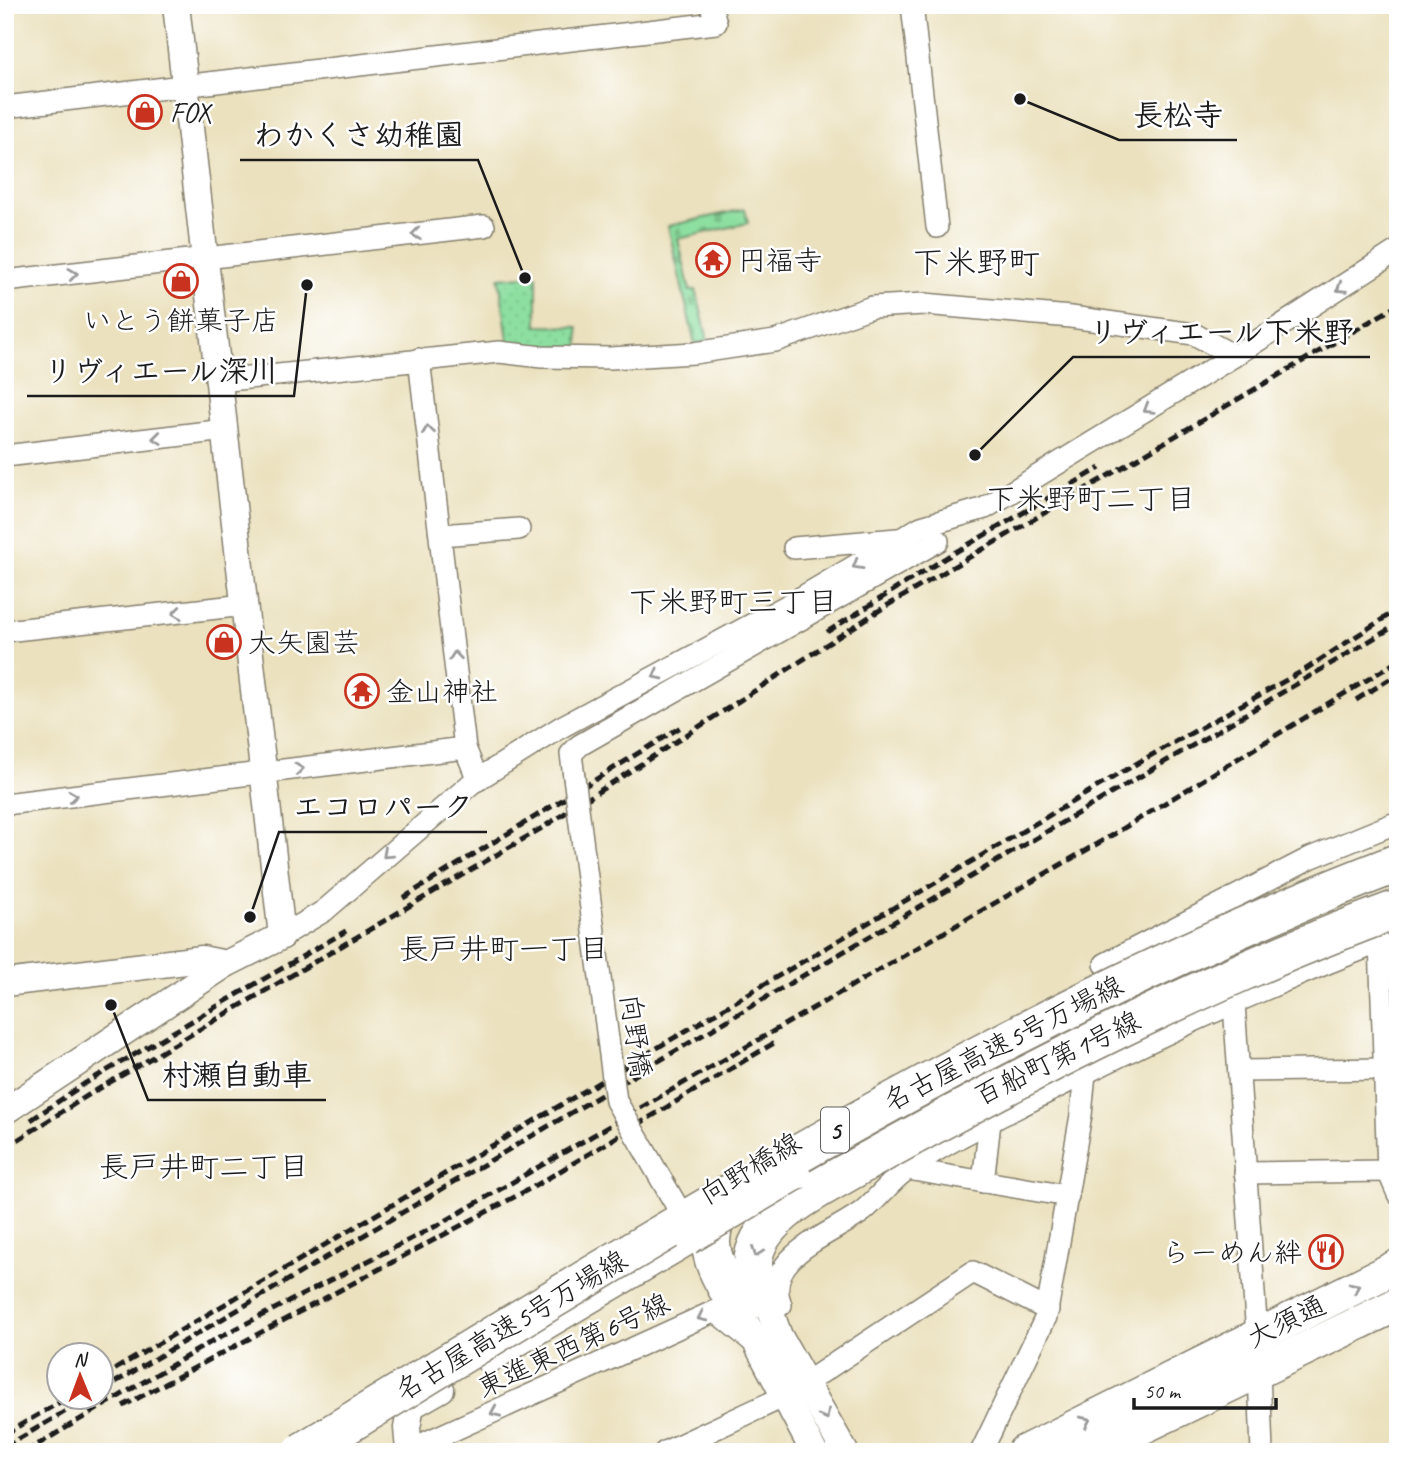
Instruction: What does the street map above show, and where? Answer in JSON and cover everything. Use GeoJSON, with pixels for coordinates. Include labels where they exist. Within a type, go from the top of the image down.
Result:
{"type":"FeatureCollection","features":[{"type":"Feature","properties":{"kind":"highway"},"geometry":{"type":"LineString","coordinates":[[757,1290],[713,1263],[711,1224],[727,1194],[837,1118],[986,1032],[1301,879],[1398,838]]}},
{"type":"Feature","properties":{"kind":"highway","name":"名古屋高速5号万場線"},"geometry":{"type":"LineString","coordinates":[[302,1452],[842,1126],[993,1044],[1161,962],[1312,896],[1398,863]]}},
{"type":"Feature","properties":{"kind":"highway","name":"名古屋高速5号万場線"},"geometry":{"type":"LineString","coordinates":[[346,1452],[854,1150],[1005,1064],[1301,928],[1398,890]]}},
{"type":"Feature","properties":{"kind":"highway"},"geometry":{"type":"LineString","coordinates":[[757,1290],[753,1264],[757,1247],[775,1217],[862,1164],[1014,1079],[1336,932],[1398,909]]}},
{"type":"Feature","properties":{"kind":"main road","name":"大須通"},"geometry":{"type":"LineString","coordinates":[[1024,1452],[1398,1266]]}},
{"type":"Feature","properties":{"kind":"main road","name":"大須通"},"geometry":{"type":"LineString","coordinates":[[1091,1452],[1398,1304]]}},
{"type":"Feature","properties":{"kind":"street"},"geometry":{"type":"LineString","coordinates":[[176,5],[282,936]]}},
{"type":"Feature","properties":{"kind":"street"},"geometry":{"type":"LineString","coordinates":[[912,5],[937,227]]}},
{"type":"Feature","properties":{"kind":"street"},"geometry":{"type":"LineString","coordinates":[[5,107],[185,86],[714,14]]}},
{"type":"Feature","properties":{"kind":"street"},"geometry":{"type":"LineString","coordinates":[[5,281],[484,226]]}},
{"type":"Feature","properties":{"kind":"street"},"geometry":{"type":"LineString","coordinates":[[5,1111],[226,964],[324,911],[478,780],[563,726],[790,604],[921,527],[985,508],[1234,356],[1398,250]]}},
{"type":"Feature","properties":{"kind":"street"},"geometry":{"type":"LineString","coordinates":[[219,381],[499,352],[542,357],[610,358],[694,353],[775,341],[872,307],[925,304],[1071,317],[1194,334],[1234,356]]}},
{"type":"Feature","properties":{"kind":"street"},"geometry":{"type":"LineString","coordinates":[[419,359],[465,748],[478,780]]}},
{"type":"Feature","properties":{"kind":"street"},"geometry":{"type":"LineString","coordinates":[[5,456],[225,430]]}},
{"type":"Feature","properties":{"kind":"street"},"geometry":{"type":"LineString","coordinates":[[441,535],[519,528]]}},
{"type":"Feature","properties":{"kind":"street"},"geometry":{"type":"LineString","coordinates":[[794,548],[902,539]]}},
{"type":"Feature","properties":{"kind":"street","name":"向野橋"},"geometry":{"type":"LineString","coordinates":[[688,1241],[691,1231],[617,1101],[570,754],[580,745],[938,541]]}},
{"type":"Feature","properties":{"kind":"street"},"geometry":{"type":"LineString","coordinates":[[5,631],[245,606]]}},
{"type":"Feature","properties":{"kind":"street"},"geometry":{"type":"LineString","coordinates":[[5,804],[465,748]]}},
{"type":"Feature","properties":{"kind":"street"},"geometry":{"type":"LineString","coordinates":[[1105,964],[1310,858],[1398,822]]}},
{"type":"Feature","properties":{"kind":"street"},"geometry":{"type":"LineString","coordinates":[[1253,887],[1217,959],[1268,962],[1284,982]]}},
{"type":"Feature","properties":{"kind":"street"},"geometry":{"type":"LineString","coordinates":[[1389,939],[1390,997],[1384,1069],[1391,1156],[1398,1194]]}},
{"type":"Feature","properties":{"kind":"street","name":"百船町第1号線"},"geometry":{"type":"LineString","coordinates":[[907,1168],[1085,1073],[1234,1004],[1389,939]]}},
{"type":"Feature","properties":{"kind":"street"},"geometry":{"type":"LineString","coordinates":[[5,983],[202,959],[226,964]]}},
{"type":"Feature","properties":{"kind":"street","name":"向野橋線"},"geometry":{"type":"LineString","coordinates":[[408,1445],[411,1406],[990,1065],[1217,959]]}},
{"type":"Feature","properties":{"kind":"street"},"geometry":{"type":"LineString","coordinates":[[1234,1004],[1257,1336]]}},
{"type":"Feature","properties":{"kind":"street"},"geometry":{"type":"LineString","coordinates":[[1239,1071],[1384,1069]]}},
{"type":"Feature","properties":{"kind":"street"},"geometry":{"type":"LineString","coordinates":[[981,1452],[1048,1310],[1068,1196],[1085,1073]]}},
{"type":"Feature","properties":{"kind":"street"},"geometry":{"type":"LineString","coordinates":[[983,1182],[990,1122]]}},
{"type":"Feature","properties":{"kind":"street"},"geometry":{"type":"LineString","coordinates":[[1245,1173],[1391,1156]]}},
{"type":"Feature","properties":{"kind":"street"},"geometry":{"type":"LineString","coordinates":[[757,1290],[785,1264],[863,1211],[907,1168],[1068,1196]]}},
{"type":"Feature","properties":{"kind":"street"},"geometry":{"type":"LineString","coordinates":[[807,1382],[973,1272],[1048,1310]]}},
{"type":"Feature","properties":{"kind":"street"},"geometry":{"type":"LineString","coordinates":[[757,1290],[767,1341],[783,1397],[814,1452]]}},
{"type":"Feature","properties":{"kind":"street"},"geometry":{"type":"LineString","coordinates":[[757,1290],[767,1341],[807,1382],[845,1452]]}},
{"type":"Feature","properties":{"kind":"street","name":"東進東西第6号線"},"geometry":{"type":"LineString","coordinates":[[408,1445],[715,1311],[736,1326],[767,1341]]}},
{"type":"Feature","properties":{"kind":"street"},"geometry":{"type":"LineString","coordinates":[[1259,1371],[1262,1452]]}},
{"type":"Feature","properties":{"kind":"street"},"geometry":{"type":"LineString","coordinates":[[665,1452],[783,1397]]}},
{"type":"Feature","properties":{"kind":"green space"},"geometry":{"type":"Polygon","coordinates":[[[745,209],[748,223],[678,239],[690,291],[696,290],[708,341],[695,344],[668,226],[745,209]]]}},
{"type":"Feature","properties":{"kind":"green space"},"geometry":{"type":"Polygon","coordinates":[[[537,275],[537,326],[578,327],[579,349],[509,346],[499,278],[537,275]]]}},
{"type":"Feature","properties":{"kind":"railway"},"geometry":{"type":"LineString","coordinates":[[5,1148],[90,1094],[542,828],[883,608],[1398,305]]}},
{"type":"Feature","properties":{"kind":"railway"},"geometry":{"type":"LineString","coordinates":[[827,632],[947,557],[1100,468]]}},
{"type":"Feature","properties":{"kind":"railway"},"geometry":{"type":"LineString","coordinates":[[116,1369],[1141,761],[1306,669],[1398,609]]}},
{"type":"Feature","properties":{"kind":"railway"},"geometry":{"type":"LineString","coordinates":[[116,1382],[1398,624]]}},
{"type":"Feature","properties":{"kind":"railway"},"geometry":{"type":"LineString","coordinates":[[25,1452],[216,1339],[440,1224],[1114,834],[1398,661]]}},
{"type":"Feature","properties":{"kind":"railway"},"geometry":{"type":"LineString","coordinates":[[1356,700],[1398,674]]}},
{"type":"Feature","properties":{"kind":"railway"},"geometry":{"type":"LineString","coordinates":[[403,898],[684,725]]}},
{"type":"Feature","properties":{"kind":"railway"},"geometry":{"type":"LineString","coordinates":[[31,1120],[84,1084],[346,931]]}},
{"type":"Feature","properties":{"kind":"railway"},"geometry":{"type":"LineString","coordinates":[[123,1406],[535,1186],[774,1043]]}},
{"type":"Feature","properties":{"kind":"railway"},"geometry":{"type":"LineString","coordinates":[[5,1434],[46,1410]]}},
{"type":"Feature","properties":{"kind":"railway"},"geometry":{"type":"LineString","coordinates":[[5,1447],[64,1412]]}},
{"type":"Feature","properties":{"kind":"place","name":"長松寺"},"geometry":{"type":"Point","coordinates":[1020,99]}},
{"type":"Feature","properties":{"kind":"place","name":"FOX"},"geometry":{"type":"Point","coordinates":[145,112]}},
{"type":"Feature","properties":{"kind":"place","name":"円福寺"},"geometry":{"type":"Point","coordinates":[713,260]}},
{"type":"Feature","properties":{"kind":"place","name":"わかくさ幼稚園"},"geometry":{"type":"Point","coordinates":[525,278]}},
{"type":"Feature","properties":{"kind":"place","name":"いとう餅菓子店"},"geometry":{"type":"Point","coordinates":[181,281]}},
{"type":"Feature","properties":{"kind":"place","name":"リヴィエール深川"},"geometry":{"type":"Point","coordinates":[307,285]}},
{"type":"Feature","properties":{"kind":"place","name":"リヴィエール下米野"},"geometry":{"type":"Point","coordinates":[975,455]}},
{"type":"Feature","properties":{"kind":"place","name":"大矢園芸"},"geometry":{"type":"Point","coordinates":[224,642]}},
{"type":"Feature","properties":{"kind":"place","name":"金山神社"},"geometry":{"type":"Point","coordinates":[362,691]}},
{"type":"Feature","properties":{"kind":"place","name":"エコロパーク"},"geometry":{"type":"Point","coordinates":[250,917]}},
{"type":"Feature","properties":{"kind":"place","name":"村瀬自動車"},"geometry":{"type":"Point","coordinates":[111,1005]}},
{"type":"Feature","properties":{"kind":"place","name":"らーめん絆"},"geometry":{"type":"Point","coordinates":[1326,1252]}},
{"type":"Feature","properties":{"kind":"district","name":"下米野町"},"geometry":{"type":"Point","coordinates":[976,262]}},
{"type":"Feature","properties":{"kind":"district","name":"下米野町二丁目"},"geometry":{"type":"Point","coordinates":[1091,499]}},
{"type":"Feature","properties":{"kind":"district","name":"下米野町三丁目"},"geometry":{"type":"Point","coordinates":[733,602]}},
{"type":"Feature","properties":{"kind":"district","name":"長戸井町一丁目"},"geometry":{"type":"Point","coordinates":[504,949]}},
{"type":"Feature","properties":{"kind":"district","name":"長戸井町二丁目"},"geometry":{"type":"Point","coordinates":[204,1167]}}]}
